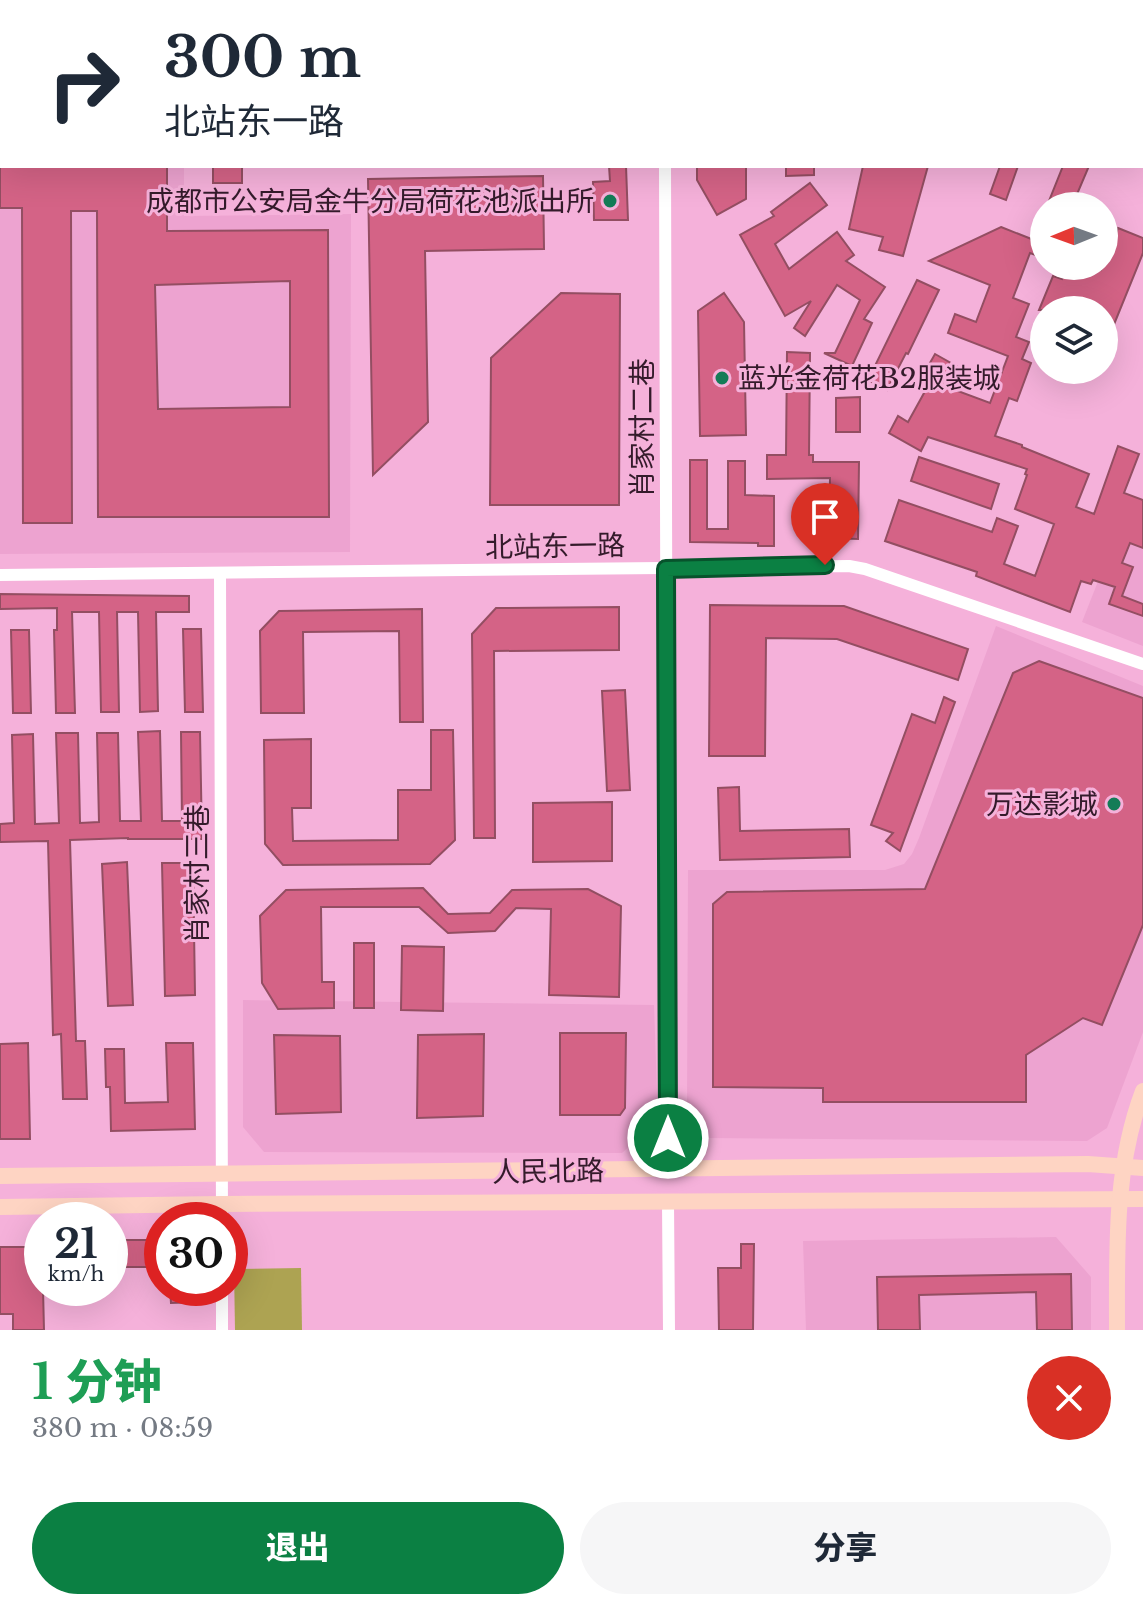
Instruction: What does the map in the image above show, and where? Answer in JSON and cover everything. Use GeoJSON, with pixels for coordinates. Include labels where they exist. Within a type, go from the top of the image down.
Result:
{"type":"FeatureCollection","features":[{"type":"Feature","properties":{"kind":"main road"},"geometry":{"type":"LineString","coordinates":[[1117,1330],[1123,1166],[1143,1091]]}},
{"type":"Feature","properties":{"kind":"main road","name":"人民北路"},"geometry":{"type":"LineString","coordinates":[[0,1176],[1072,1164],[1143,1168]]}},
{"type":"Feature","properties":{"kind":"main road","name":"人民北路"},"geometry":{"type":"LineString","coordinates":[[248,1211],[668,1202],[1143,1199]]}},
{"type":"Feature","properties":{"kind":"main road","name":"人民北路"},"geometry":{"type":"LineString","coordinates":[[0,1207],[144,1210]]}},
{"type":"Feature","properties":{"kind":"street","name":"肖家村二巷"},"geometry":{"type":"LineString","coordinates":[[665,168],[668,1169]]}},
{"type":"Feature","properties":{"kind":"street","name":"北站东一路"},"geometry":{"type":"LineString","coordinates":[[0,575],[849,566],[1143,664]]}},
{"type":"Feature","properties":{"kind":"street","name":"肖家村三巷"},"geometry":{"type":"LineString","coordinates":[[220,573],[222,1202]]}},
{"type":"Feature","properties":{"kind":"street"},"geometry":{"type":"LineString","coordinates":[[668,1202],[669,1330]]}},
{"type":"Feature","properties":{"kind":"street"},"geometry":{"type":"LineString","coordinates":[[222,1306],[222,1330]]}},
{"type":"Feature","properties":{"kind":"shaded area"},"geometry":{"type":"Polygon","coordinates":[[[0,168],[184,168],[184,216],[351,214],[350,552],[0,554],[0,168]]]}},
{"type":"Feature","properties":{"kind":"shaded area"},"geometry":{"type":"Polygon","coordinates":[[[1123,518],[1143,526],[1143,646],[1082,622],[1123,518]]]}},
{"type":"Feature","properties":{"kind":"shaded area"},"geometry":{"type":"Polygon","coordinates":[[[996,626],[1143,686],[1143,1032],[1107,1128],[1087,1141],[708,1138],[687,1112],[688,870],[885,870],[904,864],[919,838],[996,626]]]}},
{"type":"Feature","properties":{"kind":"shaded area"},"geometry":{"type":"Polygon","coordinates":[[[243,1000],[654,1005],[658,1121],[622,1153],[264,1152],[243,1127],[243,1000]]]}},
{"type":"Feature","properties":{"kind":"shaded area"},"geometry":{"type":"Polygon","coordinates":[[[1056,1237],[1091,1277],[1091,1330],[806,1330],[803,1241],[1056,1237]]]}},
{"type":"Feature","properties":{"kind":"shaded area"},"geometry":{"type":"Polygon","coordinates":[[[301,1268],[302,1330],[235,1330],[235,1306],[248,1306],[248,1269],[301,1268]]]}},
{"type":"Feature","properties":{"kind":"building"},"geometry":{"type":"Polygon","coordinates":[[[0,168],[167,168],[167,231],[328,230],[329,517],[98,517],[97,211],[71,211],[72,523],[23,523],[22,208],[0,208],[0,168]],[[290,281],[155,285],[158,409],[290,407],[290,281]]]}},
{"type":"Feature","properties":{"kind":"building"},"geometry":{"type":"Polygon","coordinates":[[[213,168],[242,168],[242,183],[213,183],[213,168]]]}},
{"type":"Feature","properties":{"kind":"building","name":"成都市公安局金牛分局荷花池派出所"},"geometry":{"type":"Polygon","coordinates":[[[609,168],[626,168],[628,220],[594,220],[593,182],[610,181],[609,168]]]}},
{"type":"Feature","properties":{"kind":"building"},"geometry":{"type":"Polygon","coordinates":[[[697,168],[746,168],[746,199],[717,215],[697,180],[697,168]]]}},
{"type":"Feature","properties":{"kind":"building"},"geometry":{"type":"Polygon","coordinates":[[[786,168],[814,168],[814,175],[786,176],[786,168]]]}},
{"type":"Feature","properties":{"kind":"building"},"geometry":{"type":"Polygon","coordinates":[[[863,168],[927,168],[903,256],[879,250],[883,237],[849,229],[863,168]]]}},
{"type":"Feature","properties":{"kind":"building"},"geometry":{"type":"Polygon","coordinates":[[[999,168],[1017,168],[1006,200],[990,194],[999,168]]]}},
{"type":"Feature","properties":{"kind":"building"},"geometry":{"type":"Polygon","coordinates":[[[1062,168],[1088,168],[1078,192],[1053,192],[1062,168]]]}},
{"type":"Feature","properties":{"kind":"building"},"geometry":{"type":"Polygon","coordinates":[[[543,176],[544,249],[425,251],[428,422],[373,475],[368,179],[543,176]]]}},
{"type":"Feature","properties":{"kind":"building"},"geometry":{"type":"Polygon","coordinates":[[[810,183],[827,205],[775,244],[789,269],[837,232],[854,255],[846,261],[885,287],[864,319],[872,323],[852,366],[824,353],[835,353],[860,300],[837,285],[805,336],[794,328],[811,301],[785,316],[740,235],[774,216],[771,212],[810,183]]]}},
{"type":"Feature","properties":{"kind":"building"},"geometry":{"type":"Polygon","coordinates":[[[1001,227],[1030,238],[1030,253],[1013,298],[1029,304],[1016,337],[1029,342],[1022,359],[1030,363],[1030,366],[1017,401],[1009,398],[995,436],[1089,474],[1076,507],[1094,514],[1118,446],[1139,454],[1124,493],[1143,500],[1143,548],[1130,543],[1122,563],[1133,567],[1122,596],[1143,604],[1143,616],[1109,604],[1115,587],[1093,580],[1091,584],[1081,581],[1070,612],[976,576],[977,572],[885,541],[899,500],[992,532],[997,518],[1018,526],[1004,564],[1035,576],[1054,524],[1015,509],[1027,469],[928,437],[921,451],[889,433],[898,416],[908,422],[934,375],[926,370],[935,354],[965,371],[955,390],[990,403],[1008,356],[948,333],[955,314],[976,322],[990,285],[929,261],[1001,227]]]}},
{"type":"Feature","properties":{"kind":"building"},"geometry":{"type":"Polygon","coordinates":[[[1118,228],[1143,238],[1143,253],[1118,315],[1118,296],[1045,296],[1051,280],[1118,280],[1118,228]]]}},
{"type":"Feature","properties":{"kind":"building"},"geometry":{"type":"Polygon","coordinates":[[[917,280],[939,290],[887,390],[868,380],[917,280]]]}},
{"type":"Feature","properties":{"kind":"building"},"geometry":{"type":"Polygon","coordinates":[[[561,293],[620,294],[619,505],[490,505],[491,358],[561,293]]]}},
{"type":"Feature","properties":{"kind":"building","name":"蓝光金荷花B2服装城"},"geometry":{"type":"Polygon","coordinates":[[[724,293],[744,322],[746,435],[700,436],[698,311],[724,293]]]}},
{"type":"Feature","properties":{"kind":"building"},"geometry":{"type":"Polygon","coordinates":[[[787,352],[810,353],[809,455],[813,455],[813,462],[859,462],[858,539],[829,538],[830,478],[767,479],[767,455],[786,455],[787,352]]]}},
{"type":"Feature","properties":{"kind":"building"},"geometry":{"type":"Polygon","coordinates":[[[860,397],[860,432],[836,432],[836,398],[860,397]]]}},
{"type":"Feature","properties":{"kind":"building"},"geometry":{"type":"Polygon","coordinates":[[[919,457],[999,484],[991,509],[911,481],[919,457]]]}},
{"type":"Feature","properties":{"kind":"building"},"geometry":{"type":"Polygon","coordinates":[[[690,460],[707,460],[707,529],[728,529],[728,461],[745,461],[745,495],[774,496],[774,546],[690,542],[690,460]]]}},
{"type":"Feature","properties":{"kind":"building"},"geometry":{"type":"Polygon","coordinates":[[[0,594],[189,596],[189,612],[156,612],[158,711],[140,712],[138,612],[117,612],[119,712],[101,712],[99,612],[72,612],[75,713],[56,713],[54,630],[57,630],[57,608],[0,609],[0,594]]]}},
{"type":"Feature","properties":{"kind":"building"},"geometry":{"type":"Polygon","coordinates":[[[710,605],[844,606],[968,649],[958,680],[837,639],[766,638],[765,756],[709,756],[710,605]]]}},
{"type":"Feature","properties":{"kind":"building"},"geometry":{"type":"Polygon","coordinates":[[[619,607],[619,650],[494,651],[495,838],[474,838],[472,634],[496,608],[619,607]]]}},
{"type":"Feature","properties":{"kind":"building"},"geometry":{"type":"Polygon","coordinates":[[[422,609],[423,722],[400,722],[399,631],[303,632],[304,713],[261,713],[260,631],[279,611],[422,609]]]}},
{"type":"Feature","properties":{"kind":"building"},"geometry":{"type":"Polygon","coordinates":[[[183,629],[201,629],[203,712],[185,712],[183,629]]]}},
{"type":"Feature","properties":{"kind":"building"},"geometry":{"type":"Polygon","coordinates":[[[11,630],[29,630],[31,713],[13,713],[11,630]]]}},
{"type":"Feature","properties":{"kind":"building"},"geometry":{"type":"Polygon","coordinates":[[[1039,661],[1143,698],[1143,925],[1102,1025],[1083,1018],[1026,1055],[1026,1102],[823,1102],[823,1088],[713,1087],[713,904],[727,892],[925,889],[1013,673],[1039,661]]]}},
{"type":"Feature","properties":{"kind":"building"},"geometry":{"type":"Polygon","coordinates":[[[625,690],[630,790],[607,791],[602,691],[625,690]]]}},
{"type":"Feature","properties":{"kind":"building"},"geometry":{"type":"Polygon","coordinates":[[[944,697],[955,702],[900,851],[886,841],[893,833],[871,825],[912,714],[935,723],[944,697]]]}},
{"type":"Feature","properties":{"kind":"building"},"geometry":{"type":"Polygon","coordinates":[[[431,730],[453,730],[455,840],[430,864],[283,865],[265,844],[264,740],[311,739],[311,808],[292,808],[293,841],[398,840],[398,790],[431,790],[431,730]]]}},
{"type":"Feature","properties":{"kind":"building"},"geometry":{"type":"Polygon","coordinates":[[[160,731],[162,821],[182,821],[181,732],[200,732],[202,839],[70,840],[76,1041],[85,1041],[87,1099],[63,1099],[61,1034],[53,1035],[48,841],[0,842],[0,824],[14,823],[12,735],[33,734],[35,824],[59,823],[56,733],[78,733],[80,823],[99,822],[97,733],[118,733],[120,821],[141,821],[138,732],[160,731]]]}},
{"type":"Feature","properties":{"kind":"building"},"geometry":{"type":"Polygon","coordinates":[[[739,787],[740,831],[849,829],[850,857],[720,860],[718,788],[739,787]]]}},
{"type":"Feature","properties":{"kind":"building"},"geometry":{"type":"Polygon","coordinates":[[[612,802],[612,861],[533,862],[533,803],[612,802]]]}},
{"type":"Feature","properties":{"kind":"building"},"geometry":{"type":"Polygon","coordinates":[[[127,862],[133,1005],[108,1006],[102,864],[127,862]]]}},
{"type":"Feature","properties":{"kind":"building"},"geometry":{"type":"Polygon","coordinates":[[[162,863],[193,863],[195,995],[165,996],[162,863]]]}},
{"type":"Feature","properties":{"kind":"building"},"geometry":{"type":"Polygon","coordinates":[[[423,888],[448,914],[490,913],[512,890],[588,889],[621,906],[619,997],[549,995],[551,909],[516,908],[495,931],[448,933],[419,907],[321,907],[322,982],[334,982],[334,1008],[278,1009],[262,983],[260,916],[286,890],[423,888]]]}},
{"type":"Feature","properties":{"kind":"building"},"geometry":{"type":"Polygon","coordinates":[[[354,943],[374,943],[374,1008],[354,1008],[354,943]]]}},
{"type":"Feature","properties":{"kind":"building"},"geometry":{"type":"Polygon","coordinates":[[[402,946],[444,947],[443,1011],[401,1010],[402,946]]]}},
{"type":"Feature","properties":{"kind":"building"},"geometry":{"type":"Polygon","coordinates":[[[560,1033],[626,1033],[625,1108],[620,1115],[560,1115],[560,1033]]]}},
{"type":"Feature","properties":{"kind":"building"},"geometry":{"type":"Polygon","coordinates":[[[484,1034],[483,1116],[417,1118],[418,1035],[484,1034]]]}},
{"type":"Feature","properties":{"kind":"building"},"geometry":{"type":"Polygon","coordinates":[[[274,1035],[340,1036],[341,1112],[276,1114],[274,1035]]]}},
{"type":"Feature","properties":{"kind":"building"},"geometry":{"type":"Polygon","coordinates":[[[28,1043],[30,1139],[0,1139],[0,1044],[28,1043]]]}},
{"type":"Feature","properties":{"kind":"building"},"geometry":{"type":"Polygon","coordinates":[[[166,1043],[193,1043],[195,1129],[111,1131],[105,1049],[124,1049],[125,1103],[168,1102],[166,1043]]]}},
{"type":"Feature","properties":{"kind":"building"},"geometry":{"type":"Polygon","coordinates":[[[128,1240],[144,1240],[144,1267],[128,1267],[128,1240]]]}},
{"type":"Feature","properties":{"kind":"building"},"geometry":{"type":"Polygon","coordinates":[[[741,1244],[754,1244],[753,1330],[719,1330],[718,1268],[741,1268],[741,1244]]]}},
{"type":"Feature","properties":{"kind":"building"},"geometry":{"type":"Polygon","coordinates":[[[0,1247],[24,1247],[24,1306],[43,1306],[44,1330],[13,1330],[13,1314],[0,1314],[0,1247]]]}},
{"type":"Feature","properties":{"kind":"building"},"geometry":{"type":"Polygon","coordinates":[[[1071,1274],[1072,1330],[1037,1330],[1036,1292],[919,1295],[920,1330],[878,1330],[877,1277],[1071,1274]]]}},
{"type":"Feature","properties":{"kind":"place","name":"成都市公安局金牛分局荷花池派出所"},"geometry":{"type":"Point","coordinates":[610,201]}},
{"type":"Feature","properties":{"kind":"place","name":"蓝光金荷花B2服装城"},"geometry":{"type":"Point","coordinates":[722,378]}},
{"type":"Feature","properties":{"kind":"place","name":"万达影城"},"geometry":{"type":"Point","coordinates":[1114,804]}},
{"type":"Feature","properties":{"kind":"route"},"geometry":{"type":"LineString","coordinates":[[668,1138],[666,569],[825,565]]}}]}
